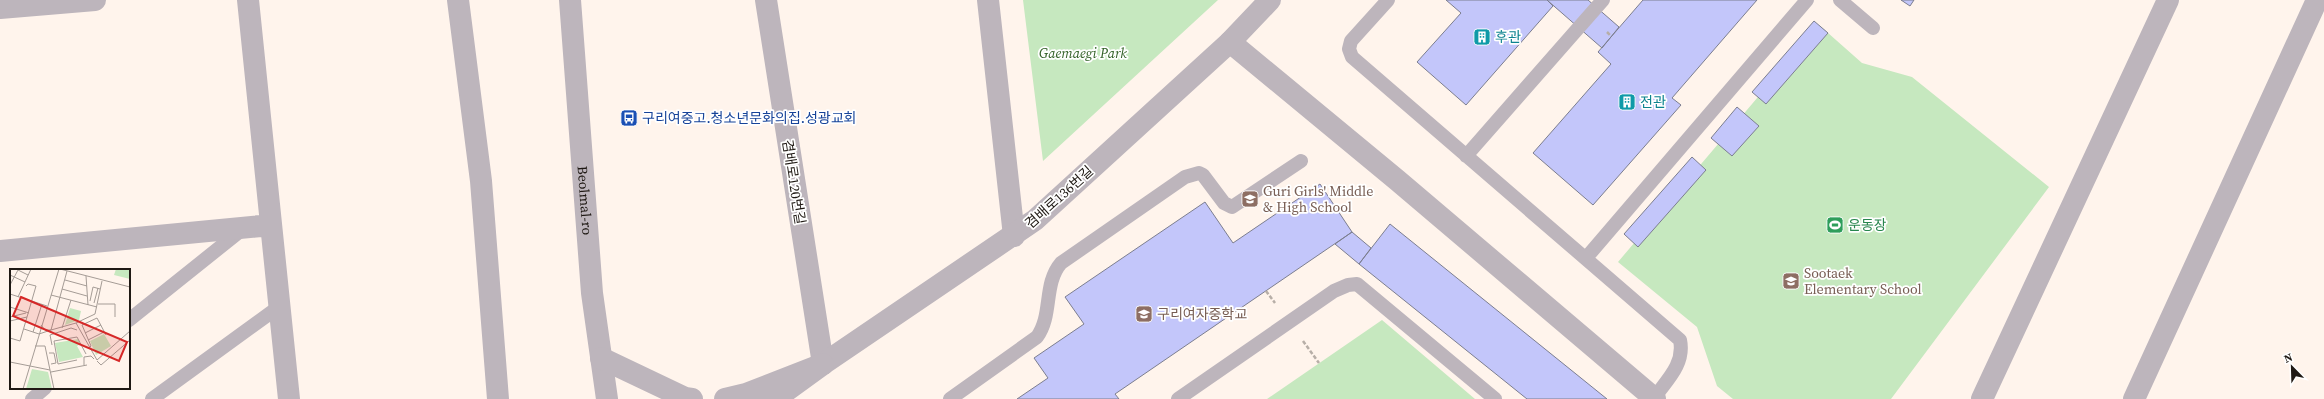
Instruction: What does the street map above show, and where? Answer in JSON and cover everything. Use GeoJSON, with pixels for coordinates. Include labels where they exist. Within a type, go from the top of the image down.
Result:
{"type":"FeatureCollection","features":[{"type":"Feature","properties":{"kind":"street"},"geometry":{"type":"LineString","coordinates":[[0,8],[95,0]]}},
{"type":"Feature","properties":{"kind":"street"},"geometry":{"type":"LineString","coordinates":[[248,0],[289,399]]}},
{"type":"Feature","properties":{"kind":"street"},"geometry":{"type":"LineString","coordinates":[[458,0],[481,181],[498,399]]}},
{"type":"Feature","properties":{"kind":"street","name":"Beolmal-ro"},"geometry":{"type":"LineString","coordinates":[[570,0],[592,293],[608,399]]}},
{"type":"Feature","properties":{"kind":"street","name":"겸배로120번길"},"geometry":{"type":"LineString","coordinates":[[766,0],[823,364]]}},
{"type":"Feature","properties":{"kind":"street"},"geometry":{"type":"LineString","coordinates":[[988,0],[1014,236]]}},
{"type":"Feature","properties":{"kind":"street","name":"겸배로136번길"},"geometry":{"type":"LineString","coordinates":[[823,364],[1014,236],[1035,220],[1230,42],[1270,0]]}},
{"type":"Feature","properties":{"kind":"street"},"geometry":{"type":"LineString","coordinates":[[1982,399],[2168,0]]}},
{"type":"Feature","properties":{"kind":"street"},"geometry":{"type":"LineString","coordinates":[[2134,399],[2317,0]]}},
{"type":"Feature","properties":{"kind":"street"},"geometry":{"type":"LineString","coordinates":[[1230,42],[1397,180],[1654,399]]}},
{"type":"Feature","properties":{"kind":"street"},"geometry":{"type":"LineString","coordinates":[[0,251],[271,225]]}},
{"type":"Feature","properties":{"kind":"street"},"geometry":{"type":"LineString","coordinates":[[601,358],[685,398],[692,399]]}},
{"type":"Feature","properties":{"kind":"street"},"geometry":{"type":"LineString","coordinates":[[725,399],[746,394],[823,364]]}},
{"type":"Feature","properties":{"kind":"street"},"geometry":{"type":"LineString","coordinates":[[775,399],[823,364]]}},
{"type":"Feature","properties":{"kind":"lane"},"geometry":{"type":"LineString","coordinates":[[1388,0],[1351,41],[1349,49],[1352,57],[1680,340],[1683,352],[1681,360],[1654,399]]}},
{"type":"Feature","properties":{"kind":"lane"},"geometry":{"type":"LineString","coordinates":[[1466,156],[1603,0]]}},
{"type":"Feature","properties":{"kind":"lane"},"geometry":{"type":"LineString","coordinates":[[1586,258],[1808,0]]}},
{"type":"Feature","properties":{"kind":"lane"},"geometry":{"type":"LineString","coordinates":[[1840,0],[1873,28]]}},
{"type":"Feature","properties":{"kind":"lane"},"geometry":{"type":"LineString","coordinates":[[950,399],[1037,337],[1045,323],[1052,276],[1061,263],[1185,177],[1199,173],[1203,175],[1224,203],[1232,207],[1301,161]]}},
{"type":"Feature","properties":{"kind":"lane"},"geometry":{"type":"LineString","coordinates":[[130,319],[244,228]]}},
{"type":"Feature","properties":{"kind":"lane"},"geometry":{"type":"LineString","coordinates":[[1178,399],[1334,291],[1348,285],[1357,284],[1496,399]]}},
{"type":"Feature","properties":{"kind":"lane"},"geometry":{"type":"LineString","coordinates":[[152,399],[280,306]]}},
{"type":"Feature","properties":{"kind":"lane"},"geometry":{"type":"LineString","coordinates":[[32,399],[44,389]]}},
{"type":"Feature","properties":{"kind":"green space","name":"Gaemaegi Park"},"geometry":{"type":"Polygon","coordinates":[[[1023,0],[1218,0],[1043,161],[1023,0]]]}},
{"type":"Feature","properties":{"kind":"green space","name":"운동장"},"geometry":{"type":"Polygon","coordinates":[[[1819,25],[1862,63],[1912,77],[2049,187],[1891,399],[1733,399],[1717,386],[1697,327],[1618,262],[1819,25]]]}},
{"type":"Feature","properties":{"kind":"green space"},"geometry":{"type":"Polygon","coordinates":[[[1382,320],[1475,399],[1267,399],[1382,320]]]}},
{"type":"Feature","properties":{"kind":"building","name":"후관"},"geometry":{"type":"Polygon","coordinates":[[[1446,0],[1547,0],[1553,6],[1466,105],[1417,62],[1461,13],[1446,0]]]}},
{"type":"Feature","properties":{"kind":"building"},"geometry":{"type":"Polygon","coordinates":[[[1547,0],[1588,0],[1619,27],[1602,48],[1547,0]]]}},
{"type":"Feature","properties":{"kind":"building","name":"전관"},"geometry":{"type":"Polygon","coordinates":[[[1643,0],[1757,0],[1672,98],[1681,105],[1593,205],[1533,153],[1611,64],[1598,52],[1643,0]]]}},
{"type":"Feature","properties":{"kind":"building"},"geometry":{"type":"Polygon","coordinates":[[[1901,0],[1914,0],[1910,6],[1901,0]]]}},
{"type":"Feature","properties":{"kind":"building"},"geometry":{"type":"Polygon","coordinates":[[[1814,21],[1828,33],[1766,104],[1752,92],[1814,21]]]}},
{"type":"Feature","properties":{"kind":"building"},"geometry":{"type":"Polygon","coordinates":[[[1737,107],[1759,126],[1732,156],[1711,138],[1737,107]]]}},
{"type":"Feature","properties":{"kind":"building"},"geometry":{"type":"Polygon","coordinates":[[[1692,157],[1706,170],[1638,247],[1624,234],[1692,157]]]}},
{"type":"Feature","properties":{"kind":"building"},"geometry":{"type":"Polygon","coordinates":[[[1320,184],[1352,232],[1115,394],[1119,399],[1017,399],[1048,378],[1034,358],[1084,324],[1065,297],[1205,202],[1233,243],[1320,184]]]}},
{"type":"Feature","properties":{"kind":"building"},"geometry":{"type":"Polygon","coordinates":[[[1390,224],[1607,399],[1527,399],[1359,264],[1390,224]]]}},
{"type":"Feature","properties":{"kind":"building"},"geometry":{"type":"Polygon","coordinates":[[[1352,232],[1371,248],[1359,264],[1335,244],[1352,232]]]}},
{"type":"Feature","properties":{"kind":"place","name":"후관"},"geometry":{"type":"Point","coordinates":[1482,37]}},
{"type":"Feature","properties":{"kind":"place","name":"전관"},"geometry":{"type":"Point","coordinates":[1627,102]}},
{"type":"Feature","properties":{"kind":"place","name":"구리여중고.청소년문화의집.성광교회"},"geometry":{"type":"Point","coordinates":[629,118]}},
{"type":"Feature","properties":{"kind":"place","name":"Guri Girls' Middle & High School"},"geometry":{"type":"Point","coordinates":[1250,199]}},
{"type":"Feature","properties":{"kind":"place","name":"운동장"},"geometry":{"type":"Point","coordinates":[1835,225]}},
{"type":"Feature","properties":{"kind":"place","name":"Sootaek Elementary School"},"geometry":{"type":"Point","coordinates":[1791,281]}},
{"type":"Feature","properties":{"kind":"place","name":"구리여자중학교"},"geometry":{"type":"Point","coordinates":[1144,314]}}]}
